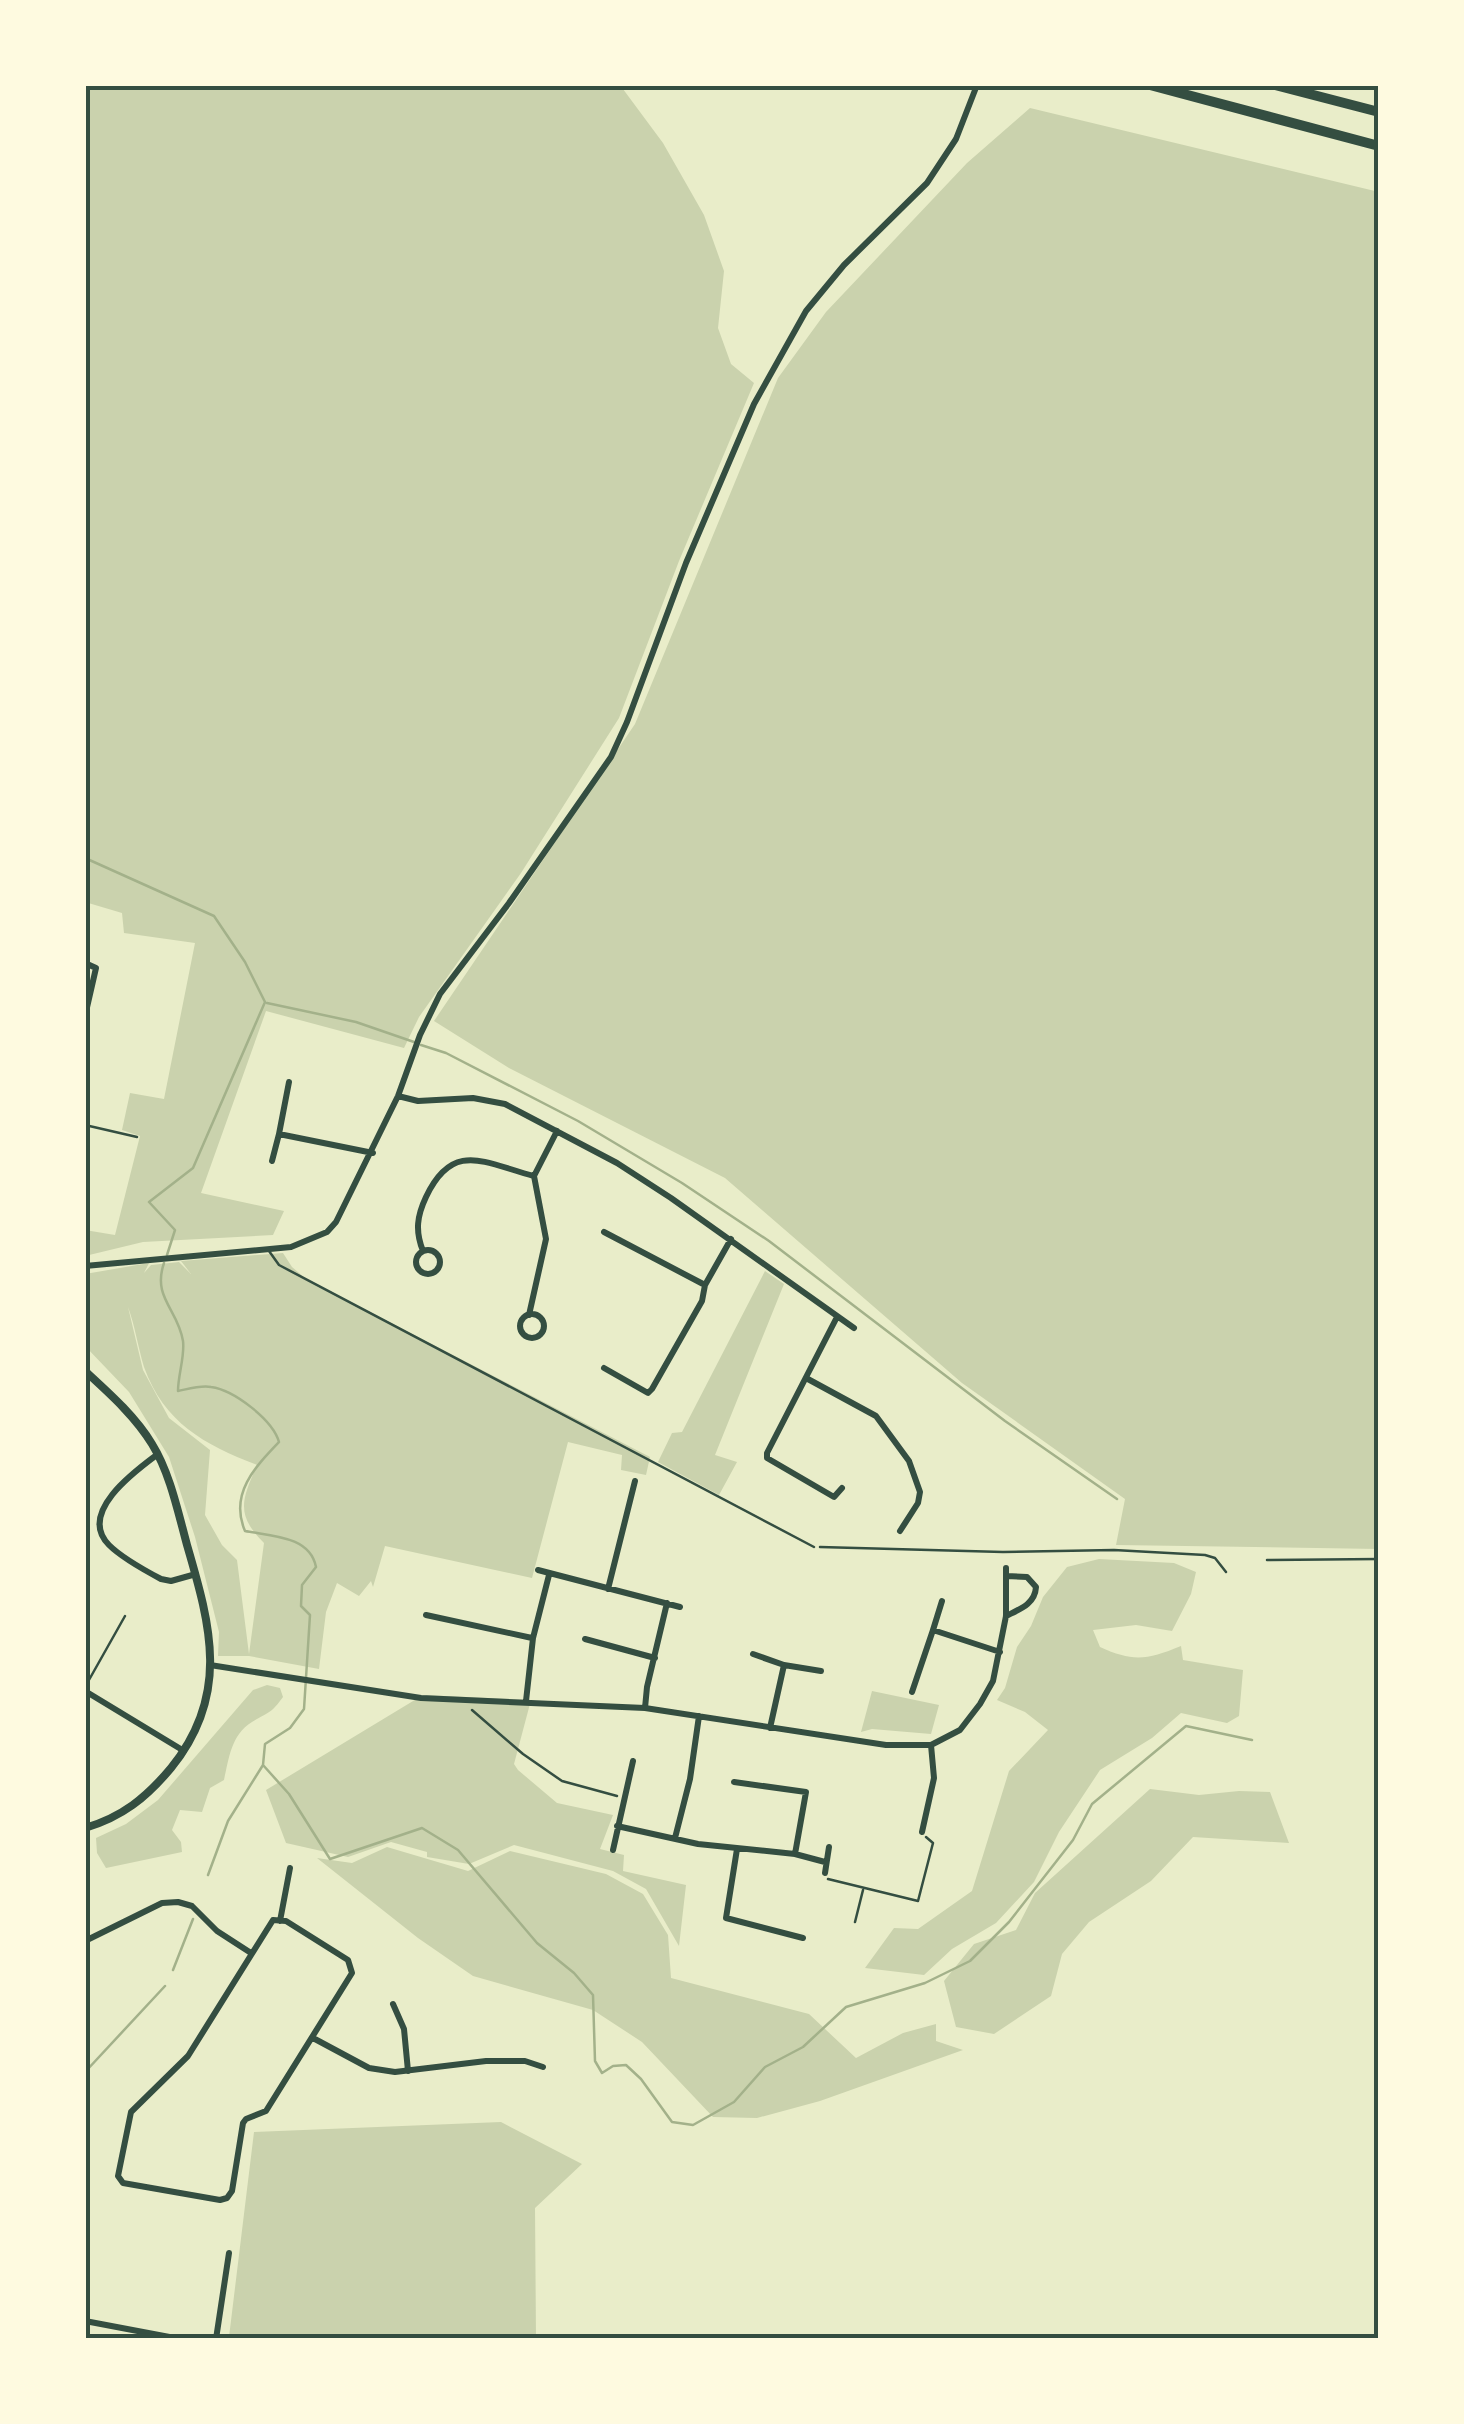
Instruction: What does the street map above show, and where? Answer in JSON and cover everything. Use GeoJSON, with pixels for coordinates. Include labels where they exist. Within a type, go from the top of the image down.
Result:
{"type":"FeatureCollection","features":[{"type":"Feature","properties":{"kind":"highway"},"geometry":{"type":"LineString","coordinates":[[1150,85],[1379,146]]}},
{"type":"Feature","properties":{"kind":"highway"},"geometry":{"type":"LineString","coordinates":[[1275,85],[1379,112]]}},
{"type":"Feature","properties":{"kind":"street"},"geometry":{"type":"LineString","coordinates":[[85,1266],[270,1251],[308,1242],[327,1232],[344,1211],[440,994],[611,757],[686,563],[754,404],[806,311],[844,265],[927,183],[956,138],[977,85]]}},
{"type":"Feature","properties":{"kind":"street"},"geometry":{"type":"LineString","coordinates":[[85,963],[96,968],[85,1016]]}},
{"type":"Feature","properties":{"kind":"street"},"geometry":{"type":"LineString","coordinates":[[272,1161],[289,1082]]}},
{"type":"Feature","properties":{"kind":"street"},"geometry":{"type":"LineString","coordinates":[[398,1096],[418,1101],[495,1101],[556,1131],[616,1163],[731,1239],[854,1328]]}},
{"type":"Feature","properties":{"kind":"street"},"geometry":{"type":"LineString","coordinates":[[529,1314],[546,1239],[534,1176],[556,1131]]}},
{"type":"Feature","properties":{"kind":"street"},"geometry":{"type":"LineString","coordinates":[[279,1134],[372,1153]]}},
{"type":"Feature","properties":{"kind":"street"},"geometry":{"type":"LineString","coordinates":[[422,1251],[417,1232],[419,1214],[444,1167],[460,1160],[475,1161],[534,1176]]}},
{"type":"Feature","properties":{"kind":"street"},"geometry":{"type":"LineString","coordinates":[[604,1232],[705,1286]]}},
{"type":"Feature","properties":{"kind":"street"},"geometry":{"type":"LineString","coordinates":[[604,1368],[648,1393],[702,1301],[705,1286],[731,1239]]}},
{"type":"Feature","properties":{"kind":"street"},"geometry":{"type":"LineString","coordinates":[[837,1317],[768,1448],[767,1458],[834,1497],[842,1488]]}},
{"type":"Feature","properties":{"kind":"street"},"geometry":{"type":"LineString","coordinates":[[85,1371],[128,1413],[158,1454],[209,1622],[210,1665],[206,1704],[184,1751],[147,1797],[85,1828]]}},
{"type":"Feature","properties":{"kind":"street"},"geometry":{"type":"LineString","coordinates":[[806,1378],[876,1416],[908,1461],[920,1492],[900,1531]]}},
{"type":"Feature","properties":{"kind":"street"},"geometry":{"type":"LineString","coordinates":[[158,1454],[125,1478],[100,1514],[100,1527],[106,1543],[161,1579],[170,1581],[196,1574]]}},
{"type":"Feature","properties":{"kind":"street"},"geometry":{"type":"LineString","coordinates":[[608,1589],[636,1481]]}},
{"type":"Feature","properties":{"kind":"street"},"geometry":{"type":"LineString","coordinates":[[538,1570],[680,1607]]}},
{"type":"Feature","properties":{"kind":"street"},"geometry":{"type":"LineString","coordinates":[[210,1665],[421,1698],[645,1708],[886,1744],[931,1744],[960,1730],[980,1704],[993,1681],[1000,1652],[1006,1616],[1006,1572],[1027,1577],[1036,1587],[1035,1597],[1006,1616]]}},
{"type":"Feature","properties":{"kind":"street"},"geometry":{"type":"LineString","coordinates":[[526,1701],[532,1638],[549,1575]]}},
{"type":"Feature","properties":{"kind":"street"},"geometry":{"type":"LineString","coordinates":[[912,1692],[942,1601]]}},
{"type":"Feature","properties":{"kind":"street"},"geometry":{"type":"LineString","coordinates":[[645,1708],[667,1604]]}},
{"type":"Feature","properties":{"kind":"street"},"geometry":{"type":"LineString","coordinates":[[426,1615],[532,1638]]}},
{"type":"Feature","properties":{"kind":"street"},"geometry":{"type":"LineString","coordinates":[[933,1630],[1000,1652]]}},
{"type":"Feature","properties":{"kind":"street"},"geometry":{"type":"LineString","coordinates":[[585,1639],[655,1658]]}},
{"type":"Feature","properties":{"kind":"street"},"geometry":{"type":"LineString","coordinates":[[753,1654],[784,1665],[821,1671]]}},
{"type":"Feature","properties":{"kind":"street"},"geometry":{"type":"LineString","coordinates":[[770,1728],[784,1665]]}},
{"type":"Feature","properties":{"kind":"street"},"geometry":{"type":"LineString","coordinates":[[85,1689],[184,1751]]}},
{"type":"Feature","properties":{"kind":"street"},"geometry":{"type":"LineString","coordinates":[[674,1838],[690,1779],[699,1716]]}},
{"type":"Feature","properties":{"kind":"street"},"geometry":{"type":"LineString","coordinates":[[922,1832],[934,1778],[931,1744]]}},
{"type":"Feature","properties":{"kind":"street"},"geometry":{"type":"LineString","coordinates":[[612,1850],[633,1762]]}},
{"type":"Feature","properties":{"kind":"street"},"geometry":{"type":"LineString","coordinates":[[734,1782],[806,1792],[794,1854]]}},
{"type":"Feature","properties":{"kind":"street"},"geometry":{"type":"LineString","coordinates":[[617,1826],[824,1862]]}},
{"type":"Feature","properties":{"kind":"street"},"geometry":{"type":"LineString","coordinates":[[825,1873],[829,1847]]}},
{"type":"Feature","properties":{"kind":"street"},"geometry":{"type":"LineString","coordinates":[[738,1849],[726,1918],[803,1938]]}},
{"type":"Feature","properties":{"kind":"street"},"geometry":{"type":"LineString","coordinates":[[280,1920],[290,1868]]}},
{"type":"Feature","properties":{"kind":"street"},"geometry":{"type":"LineString","coordinates":[[85,1941],[162,1903],[178,1902],[192,1906],[218,1931],[251,1953]]}},
{"type":"Feature","properties":{"kind":"street"},"geometry":{"type":"LineString","coordinates":[[273,1920],[280,1920],[348,1960],[352,1972],[266,2112],[246,2118],[243,2123],[232,2191],[220,2200],[120,2180],[131,2112],[188,2056],[273,1920]]}},
{"type":"Feature","properties":{"kind":"street"},"geometry":{"type":"LineString","coordinates":[[393,2004],[404,2029],[408,2071]]}},
{"type":"Feature","properties":{"kind":"street"},"geometry":{"type":"LineString","coordinates":[[314,2038],[369,2068],[408,2071],[486,2061],[525,2061],[544,2067]]}},
{"type":"Feature","properties":{"kind":"street"},"geometry":{"type":"LineString","coordinates":[[216,2339],[229,2253]]}},
{"type":"Feature","properties":{"kind":"street"},"geometry":{"type":"LineString","coordinates":[[85,2322],[180,2339]]}},
{"type":"Feature","properties":{"kind":"lane"},"geometry":{"type":"LineString","coordinates":[[270,1251],[279,1265],[814,1547]]}},
{"type":"Feature","properties":{"kind":"lane"},"geometry":{"type":"LineString","coordinates":[[85,1689],[125,1616]]}},
{"type":"Feature","properties":{"kind":"path"},"geometry":{"type":"LineString","coordinates":[[85,1126],[137,1137]]}},
{"type":"Feature","properties":{"kind":"path"},"geometry":{"type":"LineString","coordinates":[[814,1547],[1003,1552],[1114,1550],[1205,1555],[1216,1558],[1226,1572]]}},
{"type":"Feature","properties":{"kind":"path"},"geometry":{"type":"LineString","coordinates":[[1267,1560],[1379,1559]]}},
{"type":"Feature","properties":{"kind":"path"},"geometry":{"type":"LineString","coordinates":[[466,1700],[474,1713],[562,1780],[624,1798]]}},
{"type":"Feature","properties":{"kind":"path"},"geometry":{"type":"LineString","coordinates":[[825,1873],[828,1879],[918,1901],[933,1843],[922,1832]]}},
{"type":"Feature","properties":{"kind":"path"},"geometry":{"type":"LineString","coordinates":[[855,1922],[863,1888]]}},
{"type":"Feature","properties":{"kind":"green space"},"geometry":{"type":"Polygon","coordinates":[[[85,85],[620,85],[663,143],[704,215],[724,271],[718,328],[731,364],[754,383],[679,561],[619,718],[521,873],[419,1017],[404,1048],[266,1011],[201,1193],[284,1211],[273,1235],[143,1242],[85,1256],[85,1230],[115,1235],[140,1136],[122,1130],[130,1093],[164,1099],[195,943],[124,933],[122,913],[85,902],[85,843],[90,844],[85,841],[85,85]]]}},
{"type":"Feature","properties":{"kind":"green space"},"geometry":{"type":"Polygon","coordinates":[[[1030,108],[1379,192],[1379,1549],[1116,1545],[1125,1499],[962,1383],[725,1178],[509,1068],[434,1021],[635,724],[778,378],[826,312],[967,163],[1030,108]]]}},
{"type":"Feature","properties":{"kind":"green space"},"geometry":{"type":"Polygon","coordinates":[[[283,1253],[306,1279],[650,1457],[646,1475],[621,1470],[622,1455],[568,1442],[532,1578],[385,1546],[373,1587],[371,1581],[359,1596],[337,1583],[326,1612],[319,1669],[249,1656],[218,1656],[219,1632],[195,1537],[169,1457],[129,1392],[85,1346],[85,1274],[149,1263],[144,1273],[151,1265],[179,1262],[191,1274],[181,1261],[283,1253]],[[128,1307],[143,1370],[169,1418],[210,1450],[205,1515],[222,1545],[237,1560],[249,1654],[264,1543],[249,1524],[244,1506],[257,1465],[188,1430],[163,1403],[144,1367],[128,1307]]]}},
{"type":"Feature","properties":{"kind":"green space"},"geometry":{"type":"Polygon","coordinates":[[[765,1271],[784,1284],[715,1455],[737,1462],[719,1495],[658,1462],[672,1433],[682,1432],[765,1271]]]}},
{"type":"Feature","properties":{"kind":"green space"},"geometry":{"type":"Polygon","coordinates":[[[1099,1559],[1174,1563],[1196,1572],[1191,1594],[1172,1631],[1136,1625],[1093,1630],[1100,1647],[1122,1655],[1149,1656],[1181,1646],[1183,1660],[1243,1670],[1239,1716],[1227,1723],[1181,1713],[1152,1738],[1100,1770],[1059,1832],[1034,1882],[996,1923],[952,1949],[924,1975],[865,1968],[894,1928],[918,1929],[972,1891],[1009,1771],[1048,1730],[1025,1712],[997,1700],[1005,1688],[1017,1647],[1043,1597],[1067,1567],[1099,1559]]]}},
{"type":"Feature","properties":{"kind":"green space"},"geometry":{"type":"Polygon","coordinates":[[[267,1685],[280,1688],[283,1697],[272,1710],[239,1733],[224,1780],[210,1788],[202,1812],[180,1810],[172,1830],[181,1842],[182,1852],[106,1868],[97,1853],[96,1838],[126,1824],[158,1800],[253,1690],[267,1685]]]}},
{"type":"Feature","properties":{"kind":"green space"},"geometry":{"type":"Polygon","coordinates":[[[872,1691],[939,1705],[931,1734],[872,1729],[861,1732],[872,1691]]]}},
{"type":"Feature","properties":{"kind":"green space"},"geometry":{"type":"Polygon","coordinates":[[[423,1695],[531,1700],[514,1764],[557,1803],[613,1815],[600,1849],[624,1855],[623,1871],[686,1885],[679,1946],[646,1889],[613,1871],[514,1845],[469,1864],[427,1857],[427,1852],[391,1842],[348,1857],[286,1843],[266,1790],[423,1695]]]}},
{"type":"Feature","properties":{"kind":"green space"},"geometry":{"type":"Polygon","coordinates":[[[1150,1789],[1199,1795],[1270,1792],[1289,1843],[1193,1837],[1151,1881],[1089,1922],[1062,1954],[1051,1996],[994,2034],[956,2027],[944,1981],[974,1944],[1016,1930],[1035,1893],[1150,1789]]]}},
{"type":"Feature","properties":{"kind":"green space"},"geometry":{"type":"Polygon","coordinates":[[[387,1847],[468,1871],[510,1851],[606,1874],[643,1894],[668,1935],[671,1978],[809,2014],[856,2058],[903,2033],[936,2024],[936,2041],[963,2050],[820,2101],[757,2118],[713,2117],[642,2042],[593,2010],[473,1976],[317,1858],[352,1863],[387,1847]]]}},
{"type":"Feature","properties":{"kind":"green space"},"geometry":{"type":"Polygon","coordinates":[[[501,2122],[582,2164],[535,2208],[536,2339],[229,2337],[254,2132],[501,2122]]]}},
{"type":"Feature","properties":{"kind":"waterway"},"geometry":{"type":"LineString","coordinates":[[85,858],[214,916],[245,962],[265,1002],[193,1168],[149,1202],[175,1230],[167,1255]]}},
{"type":"Feature","properties":{"kind":"waterway"},"geometry":{"type":"LineString","coordinates":[[267,1003],[356,1022],[414,1042]]}},
{"type":"Feature","properties":{"kind":"waterway"},"geometry":{"type":"LineString","coordinates":[[421,1045],[446,1053],[578,1121],[682,1183],[769,1241],[1005,1421],[1117,1499]]}},
{"type":"Feature","properties":{"kind":"waterway"},"geometry":{"type":"LineString","coordinates":[[164,1263],[163,1295],[183,1341],[178,1391],[207,1387],[230,1394],[261,1416],[279,1442],[253,1471],[242,1493],[245,1531],[298,1543],[316,1567],[302,1585],[301,1606],[310,1615],[304,1709],[290,1728],[265,1744],[263,1765],[289,1794],[330,1859],[422,1828],[458,1850],[537,1943],[574,1973],[593,1995],[595,2061],[602,2073],[613,2066],[626,2065],[672,2122],[693,2125],[734,2102],[765,2067],[803,2047],[846,2007],[925,1983],[970,1961],[1009,1922],[1073,1840],[1092,1804],[1186,1726],[1252,1740]]}},
{"type":"Feature","properties":{"kind":"waterway"},"geometry":{"type":"LineString","coordinates":[[208,1875],[228,1821],[263,1765]]}},
{"type":"Feature","properties":{"kind":"waterway"},"geometry":{"type":"LineString","coordinates":[[173,1970],[193,1919]]}},
{"type":"Feature","properties":{"kind":"waterway"},"geometry":{"type":"LineString","coordinates":[[86,2071],[165,1986]]}}]}
